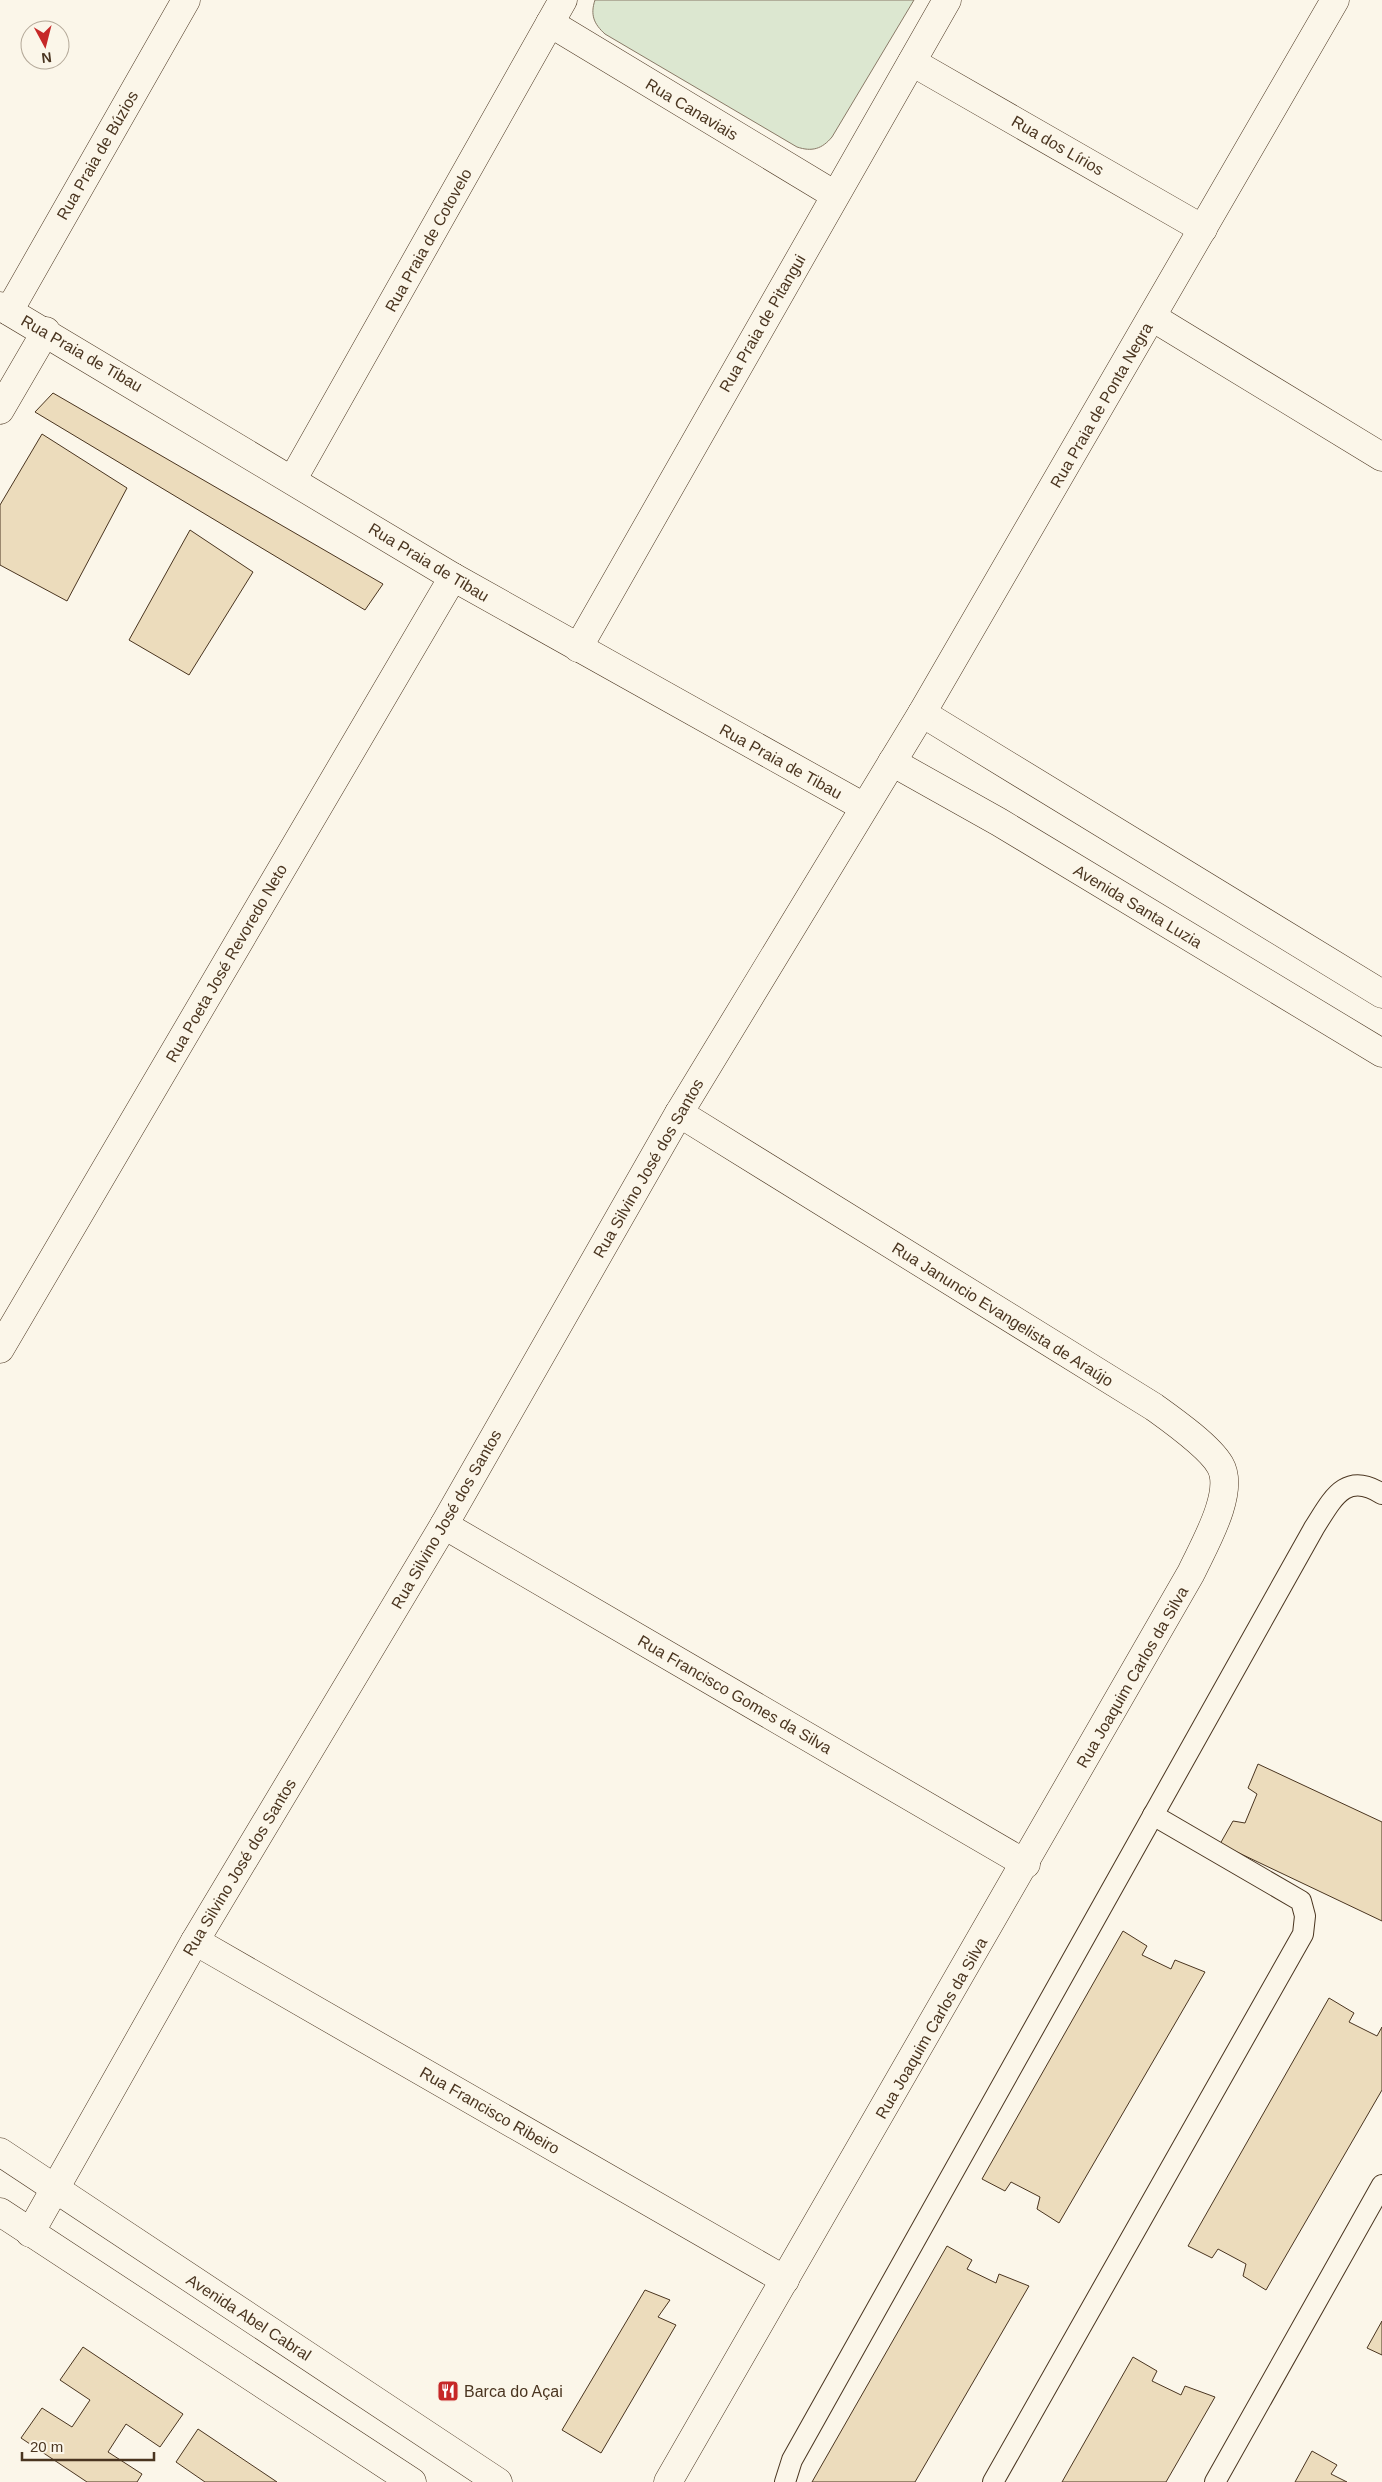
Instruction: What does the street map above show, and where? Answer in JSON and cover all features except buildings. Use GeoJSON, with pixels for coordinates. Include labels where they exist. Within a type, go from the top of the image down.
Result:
{"type":"FeatureCollection","features":[{"type":"Feature","properties":{"kind":"street","name":"Rua Praia de Búzios"},"geometry":{"type":"LineString","coordinates":[[4,308],[186,0]]}},
{"type":"Feature","properties":{"kind":"street","name":"Rua Praia de Pitangui"},"geometry":{"type":"LineString","coordinates":[[578,648],[947,0]]}},
{"type":"Feature","properties":{"kind":"street","name":"Rua Praia de Ponta Negra"},"geometry":{"type":"LineString","coordinates":[[864,807],[922,713],[1335,0]]}},
{"type":"Feature","properties":{"kind":"street","name":"Rua Canaviais"},"geometry":{"type":"LineString","coordinates":[[557,11],[835,195]]}},
{"type":"Feature","properties":{"kind":"street","name":"Rua Praia de Cotovelo"},"geometry":{"type":"LineString","coordinates":[[293,479],[557,11]]}},
{"type":"Feature","properties":{"kind":"street","name":"Rua dos Lírios"},"geometry":{"type":"LineString","coordinates":[[912,62],[1203,229]]}},
{"type":"Feature","properties":{"kind":"street","name":"Rua Praia de Tibau"},"geometry":{"type":"LineString","coordinates":[[4,308],[46,331],[453,577],[864,807]]}},
{"type":"Feature","properties":{"kind":"street"},"geometry":{"type":"LineString","coordinates":[[1152,318],[1382,457]]}},
{"type":"Feature","properties":{"kind":"street"},"geometry":{"type":"LineString","coordinates":[[0,410],[46,331]]}},
{"type":"Feature","properties":{"kind":"street","name":"Rua Poeta José Revoredo Neto"},"geometry":{"type":"LineString","coordinates":[[0,1349],[453,577]]}},
{"type":"Feature","properties":{"kind":"street"},"geometry":{"type":"LineString","coordinates":[[922,713],[1382,994]]}},
{"type":"Feature","properties":{"kind":"street","name":"Avenida Santa Luzia"},"geometry":{"type":"LineString","coordinates":[[892,762],[999,822],[1382,1053]]}},
{"type":"Feature","properties":{"kind":"street","name":"Rua Silvino José dos Santos"},"geometry":{"type":"LineString","coordinates":[[30,2233],[195,1940],[444,1525],[679,1113],[864,807]]}},
{"type":"Feature","properties":{"kind":"street","name":"Rua Januncio Evangelista de Araújo"},"geometry":{"type":"LineString","coordinates":[[679,1113],[1154,1407],[1190,1434],[1220,1464],[1225,1479],[1224,1495],[1191,1573]]}},
{"type":"Feature","properties":{"kind":"street","name":"Rua Francisco Gomes da Silva"},"geometry":{"type":"LineString","coordinates":[[444,1525],[1026,1864]]}},
{"type":"Feature","properties":{"kind":"street","name":"Rua Joaquim Carlos da Silva"},"geometry":{"type":"LineString","coordinates":[[668,2482],[1026,1864],[1191,1573]]}},
{"type":"Feature","properties":{"kind":"street","name":"Rua Francisco Ribeiro"},"geometry":{"type":"LineString","coordinates":[[195,1940],[785,2280]]}},
{"type":"Feature","properties":{"kind":"street","name":"Avenida Abel Cabral"},"geometry":{"type":"LineString","coordinates":[[0,2152],[498,2482]]}},
{"type":"Feature","properties":{"kind":"street"},"geometry":{"type":"LineString","coordinates":[[0,2212],[412,2482]]}},
{"type":"Feature","properties":{"kind":"lane"},"geometry":{"type":"LineString","coordinates":[[785,2482],[792,2460],[1314,1528],[1337,1493],[1355,1484],[1372,1487],[1382,1494]]}},
{"type":"Feature","properties":{"kind":"lane"},"geometry":{"type":"LineString","coordinates":[[993,2482],[1303,1934],[1305,1916],[1301,1902],[1154,1815]]}},
{"type":"Feature","properties":{"kind":"lane"},"geometry":{"type":"LineString","coordinates":[[1215,2482],[1382,2185]]}},
{"type":"Feature","properties":{"kind":"green space"},"geometry":{"type":"Polygon","coordinates":[[[595,0],[914,0],[832,137],[820,147],[807,149],[797,147],[605,34],[598,27],[594,19],[595,0]]]}},
{"type":"Feature","properties":{"kind":"place","name":"Barca do Açai"},"geometry":{"type":"Point","coordinates":[448,2391]}}]}
